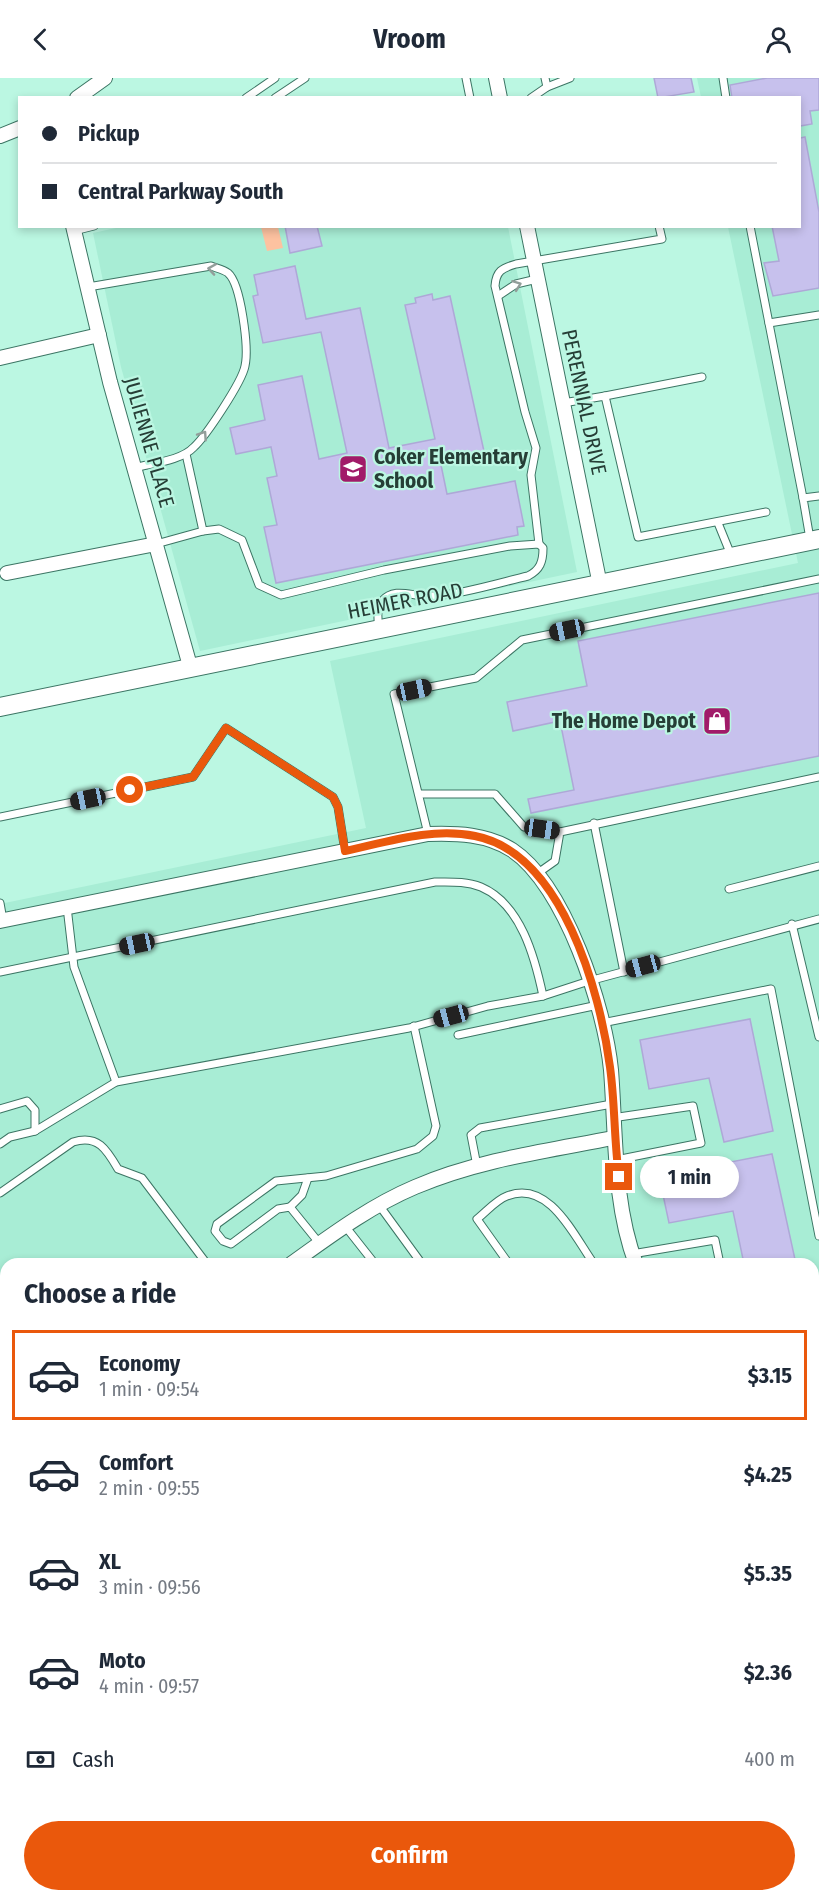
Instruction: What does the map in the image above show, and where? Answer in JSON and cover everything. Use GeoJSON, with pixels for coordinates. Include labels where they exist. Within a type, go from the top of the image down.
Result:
{"type":"FeatureCollection","features":[{"type":"Feature","properties":{"kind":"street"},"geometry":{"type":"LineString","coordinates":[[496,78],[500,96]]}},
{"type":"Feature","properties":{"kind":"street"},"geometry":{"type":"LineString","coordinates":[[79,96],[99,80]]}},
{"type":"Feature","properties":{"kind":"street"},"geometry":{"type":"LineString","coordinates":[[0,136],[18,129]]}},
{"type":"Feature","properties":{"kind":"street","name":"PERENNIAL DRIVE"},"geometry":{"type":"LineString","coordinates":[[527,228],[600,585]]}},
{"type":"Feature","properties":{"kind":"street","name":"JULIENNE PLACE"},"geometry":{"type":"LineString","coordinates":[[74,229],[99,336],[134,468],[190,666]]}},
{"type":"Feature","properties":{"kind":"street"},"geometry":{"type":"LineString","coordinates":[[0,358],[99,336]]}},
{"type":"Feature","properties":{"kind":"street","name":"HEIMER ROAD"},"geometry":{"type":"LineString","coordinates":[[0,707],[190,666],[815,540]]}},
{"type":"Feature","properties":{"kind":"street"},"geometry":{"type":"LineString","coordinates":[[7,573],[156,544]]}},
{"type":"Feature","properties":{"kind":"street"},"geometry":{"type":"LineString","coordinates":[[2,920],[428,834],[464,834],[495,841],[512,850],[538,873],[549,887],[563,913],[598,1005],[610,1068],[616,1160],[634,1258]]}},
{"type":"Feature","properties":{"kind":"street"},"geometry":{"type":"LineString","coordinates":[[300,1258],[345,1226],[413,1188],[477,1166],[613,1138]]}},
{"type":"Feature","properties":{"kind":"lane"},"geometry":{"type":"LineString","coordinates":[[249,96],[275,78]]}},
{"type":"Feature","properties":{"kind":"lane"},"geometry":{"type":"LineString","coordinates":[[278,96],[305,78]]}},
{"type":"Feature","properties":{"kind":"lane"},"geometry":{"type":"LineString","coordinates":[[466,78],[470,96]]}},
{"type":"Feature","properties":{"kind":"lane"},"geometry":{"type":"LineString","coordinates":[[545,78],[547,87]]}},
{"type":"Feature","properties":{"kind":"lane"},"geometry":{"type":"LineString","coordinates":[[534,96],[547,87],[570,78]]}},
{"type":"Feature","properties":{"kind":"lane"},"geometry":{"type":"LineString","coordinates":[[723,78],[726,96]]}},
{"type":"Feature","properties":{"kind":"lane"},"geometry":{"type":"LineString","coordinates":[[380,629],[378,612],[382,602],[393,594],[402,592],[428,596],[528,576],[536,572],[541,564],[543,548],[539,543],[531,475],[536,448],[525,412],[495,286],[496,275],[500,271],[534,262],[662,239],[659,228]]}},
{"type":"Feature","properties":{"kind":"lane"},"geometry":{"type":"LineString","coordinates":[[750,228],[803,498],[815,540]]}},
{"type":"Feature","properties":{"kind":"lane"},"geometry":{"type":"LineString","coordinates":[[88,287],[211,266],[227,272],[236,283],[247,350],[245,368],[195,447],[186,454],[134,468]]}},
{"type":"Feature","properties":{"kind":"lane"},"geometry":{"type":"LineString","coordinates":[[498,296],[516,284],[537,279]]}},
{"type":"Feature","properties":{"kind":"lane"},"geometry":{"type":"LineString","coordinates":[[769,323],[819,315]]}},
{"type":"Feature","properties":{"kind":"lane"},"geometry":{"type":"LineString","coordinates":[[563,403],[702,377]]}},
{"type":"Feature","properties":{"kind":"lane"},"geometry":{"type":"LineString","coordinates":[[605,396],[638,537],[765,512]]}},
{"type":"Feature","properties":{"kind":"lane"},"geometry":{"type":"LineString","coordinates":[[186,454],[203,531]]}},
{"type":"Feature","properties":{"kind":"lane"},"geometry":{"type":"LineString","coordinates":[[803,498],[819,496]]}},
{"type":"Feature","properties":{"kind":"lane"},"geometry":{"type":"LineString","coordinates":[[718,523],[732,558]]}},
{"type":"Feature","properties":{"kind":"lane"},"geometry":{"type":"LineString","coordinates":[[156,544],[219,529],[242,540],[259,585],[281,595],[384,570],[510,546],[539,543]]}},
{"type":"Feature","properties":{"kind":"lane"},"geometry":{"type":"LineString","coordinates":[[428,834],[394,694],[476,678],[522,640],[819,579]]}},
{"type":"Feature","properties":{"kind":"lane"},"geometry":{"type":"LineString","coordinates":[[0,817],[193,777],[226,728],[333,797],[338,807],[345,851]]}},
{"type":"Feature","properties":{"kind":"lane"},"geometry":{"type":"LineString","coordinates":[[418,794],[495,794],[524,827],[560,832],[819,777]]}},
{"type":"Feature","properties":{"kind":"lane"},"geometry":{"type":"LineString","coordinates":[[594,823],[624,972]]}},
{"type":"Feature","properties":{"kind":"lane"},"geometry":{"type":"LineString","coordinates":[[538,873],[555,861],[560,832]]}},
{"type":"Feature","properties":{"kind":"lane"},"geometry":{"type":"LineString","coordinates":[[729,889],[819,866]]}},
{"type":"Feature","properties":{"kind":"lane"},"geometry":{"type":"LineString","coordinates":[[0,972],[435,882],[465,882],[483,888],[491,894],[505,905],[520,925],[538,970],[543,996]]}},
{"type":"Feature","properties":{"kind":"lane"},"geometry":{"type":"LineString","coordinates":[[0,903],[2,920]]}},
{"type":"Feature","properties":{"kind":"lane"},"geometry":{"type":"LineString","coordinates":[[67,907],[71,958],[116,1082]]}},
{"type":"Feature","properties":{"kind":"lane"},"geometry":{"type":"LineString","coordinates":[[0,1144],[10,1137],[35,1131],[116,1082],[414,1026],[488,1006],[543,996],[792,924],[819,919]]}},
{"type":"Feature","properties":{"kind":"lane"},"geometry":{"type":"LineString","coordinates":[[792,924],[819,1037]]}},
{"type":"Feature","properties":{"kind":"lane"},"geometry":{"type":"LineString","coordinates":[[601,1023],[771,989],[819,1236]]}},
{"type":"Feature","properties":{"kind":"lane"},"geometry":{"type":"LineString","coordinates":[[458,1035],[598,1005]]}},
{"type":"Feature","properties":{"kind":"lane"},"geometry":{"type":"LineString","coordinates":[[308,1178],[302,1195],[290,1206],[278,1209],[231,1244],[223,1241],[215,1231],[217,1224],[276,1181],[308,1178],[359,1168],[417,1149],[432,1136],[436,1126],[414,1026]]}},
{"type":"Feature","properties":{"kind":"lane"},"geometry":{"type":"LineString","coordinates":[[0,1108],[27,1101],[35,1110],[35,1131]]}},
{"type":"Feature","properties":{"kind":"lane"},"geometry":{"type":"LineString","coordinates":[[477,1166],[471,1145],[471,1135],[480,1128],[612,1111],[693,1106],[701,1143],[616,1160]]}},
{"type":"Feature","properties":{"kind":"lane"},"geometry":{"type":"LineString","coordinates":[[0,1193],[73,1142],[86,1138],[100,1143],[118,1169],[142,1178],[202,1258]]}},
{"type":"Feature","properties":{"kind":"lane"},"geometry":{"type":"LineString","coordinates":[[505,1258],[477,1219],[506,1196],[528,1192],[552,1204],[590,1258]]}},
{"type":"Feature","properties":{"kind":"lane"},"geometry":{"type":"LineString","coordinates":[[379,1205],[418,1258]]}},
{"type":"Feature","properties":{"kind":"lane"},"geometry":{"type":"LineString","coordinates":[[290,1206],[320,1244]]}},
{"type":"Feature","properties":{"kind":"lane"},"geometry":{"type":"LineString","coordinates":[[345,1226],[370,1258]]}},
{"type":"Feature","properties":{"kind":"lane"},"geometry":{"type":"LineString","coordinates":[[638,1258],[715,1240],[719,1258]]}},
{"type":"Feature","properties":{"kind":"shaded area"},"geometry":{"type":"Polygon","coordinates":[[[697,78],[819,78],[819,1258],[0,1258],[0,904],[366,828],[330,661],[798,563],[728,228],[801,228],[801,96],[701,96],[697,78]]]}},
{"type":"Feature","properties":{"kind":"shaded area","name":"Coker Elementary School"},"geometry":{"type":"Polygon","coordinates":[[[116,228],[508,228],[577,572],[200,651],[121,367],[93,233],[116,228]]]}},
{"type":"Feature","properties":{"kind":"shaded area"},"geometry":{"type":"Polygon","coordinates":[[[261,228],[278,228],[283,248],[267,251],[261,228]]]}},
{"type":"Feature","properties":{"kind":"building"},"geometry":{"type":"Polygon","coordinates":[[[654,78],[691,78],[694,92],[658,96],[654,78]]]}},
{"type":"Feature","properties":{"kind":"building"},"geometry":{"type":"Polygon","coordinates":[[[767,78],[819,78],[819,110],[810,111],[812,124],[801,126],[801,96],[732,96],[730,85],[767,78]]]}},
{"type":"Feature","properties":{"kind":"building"},"geometry":{"type":"Polygon","coordinates":[[[805,137],[819,212],[819,288],[773,296],[764,263],[779,261],[772,228],[801,228],[801,138],[805,137]]]}},
{"type":"Feature","properties":{"kind":"building"},"geometry":{"type":"Polygon","coordinates":[[[285,228],[318,228],[322,246],[290,253],[285,228]]]}},
{"type":"Feature","properties":{"kind":"building"},"geometry":{"type":"Polygon","coordinates":[[[295,266],[306,319],[360,308],[389,448],[435,439],[405,305],[416,303],[415,298],[432,294],[433,300],[450,296],[485,456],[441,465],[447,494],[515,481],[524,526],[517,527],[518,535],[276,583],[264,527],[277,525],[267,478],[277,476],[271,447],[236,454],[230,428],[265,420],[258,385],[302,376],[319,459],[347,453],[321,332],[263,343],[253,296],[258,295],[254,275],[295,266]]]}},
{"type":"Feature","properties":{"kind":"building","name":"The Home Depot"},"geometry":{"type":"Polygon","coordinates":[[[819,593],[819,756],[531,813],[528,799],[574,790],[560,721],[513,731],[507,702],[587,686],[578,641],[819,593]]]}},
{"type":"Feature","properties":{"kind":"building"},"geometry":{"type":"Polygon","coordinates":[[[750,1019],[773,1131],[724,1142],[709,1078],[649,1089],[640,1040],[750,1019]]]}},
{"type":"Feature","properties":{"kind":"building"},"geometry":{"type":"Polygon","coordinates":[[[772,1154],[795,1258],[743,1258],[733,1211],[669,1223],[659,1176],[772,1154]]]}},
{"type":"Feature","properties":{"kind":"place","name":"Coker Elementary School"},"geometry":{"type":"Point","coordinates":[353,469]}},
{"type":"Feature","properties":{"kind":"place","name":"The Home Depot"},"geometry":{"type":"Point","coordinates":[717,721]}},
{"type":"Feature","properties":{"kind":"route"},"geometry":{"type":"LineString","coordinates":[[130,790],[193,777],[226,728],[333,797],[338,807],[345,851],[428,834],[453,833],[495,841],[522,857],[549,887],[563,913],[577,943],[598,1005],[610,1068],[613,1138],[619,1177]]}}]}
